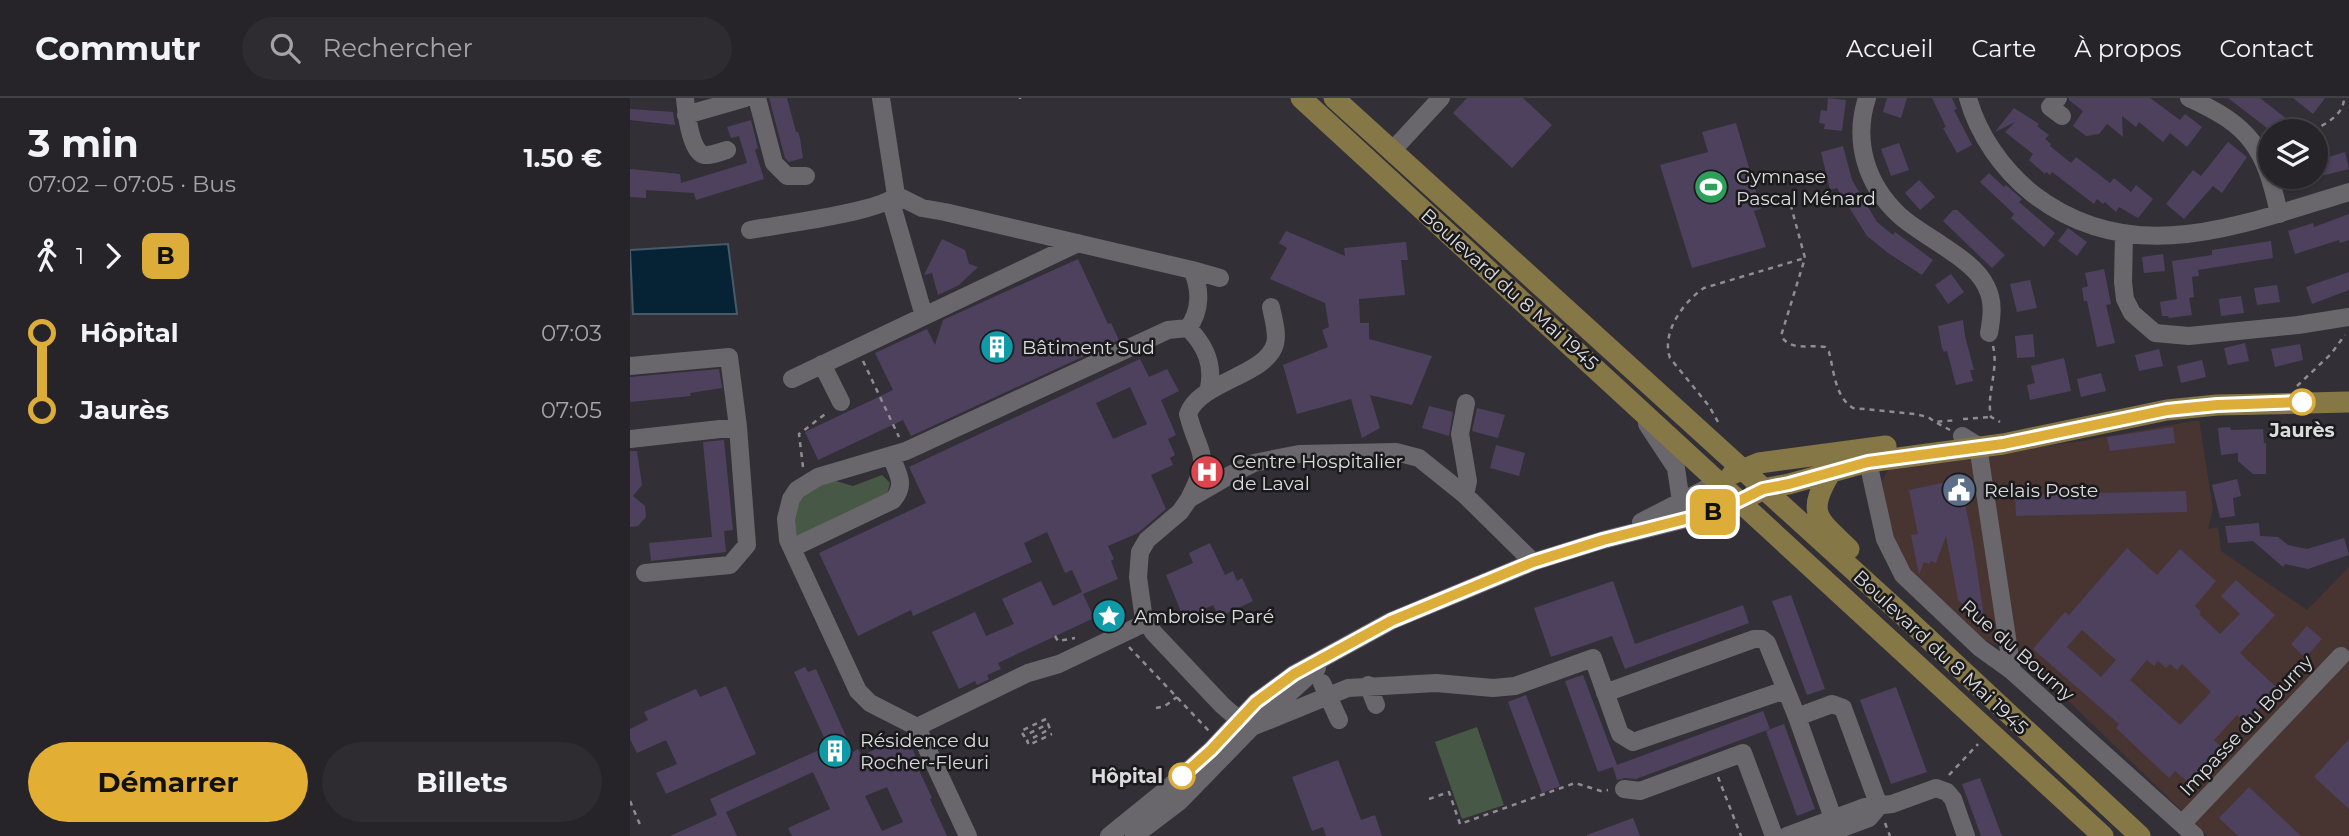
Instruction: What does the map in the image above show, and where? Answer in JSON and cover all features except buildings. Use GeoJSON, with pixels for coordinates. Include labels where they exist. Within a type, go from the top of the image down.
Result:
{"type":"FeatureCollection","features":[{"type":"Feature","properties":{"kind":"main road","name":"Boulevard du 8 Mai 1945"},"geometry":{"type":"LineString","coordinates":[[1301,98],[1628,398],[1730,472]]}},
{"type":"Feature","properties":{"kind":"main road","name":"Boulevard du 8 Mai 1945"},"geometry":{"type":"LineString","coordinates":[[1334,98],[1730,472],[2103,836]]}},
{"type":"Feature","properties":{"kind":"main road"},"geometry":{"type":"LineString","coordinates":[[1611,381],[1636,388],[1730,472],[1759,463],[1801,457],[1970,441],[2003,444],[2167,410],[2217,405],[2349,402]]}},
{"type":"Feature","properties":{"kind":"main road"},"geometry":{"type":"LineString","coordinates":[[1751,495],[1868,462],[1970,441]]}},
{"type":"Feature","properties":{"kind":"main road"},"geometry":{"type":"LineString","coordinates":[[1751,495],[1772,472],[1801,457]]}},
{"type":"Feature","properties":{"kind":"main road"},"geometry":{"type":"LineString","coordinates":[[1830,472],[1817,496],[1821,522],[1865,564],[1906,618]]}},
{"type":"Feature","properties":{"kind":"main road"},"geometry":{"type":"LineString","coordinates":[[1751,495],[1870,600],[1906,618]]}},
{"type":"Feature","properties":{"kind":"main road","name":"Boulevard du 8 Mai 1945"},"geometry":{"type":"LineString","coordinates":[[1906,618],[2140,836]]}},
{"type":"Feature","properties":{"kind":"street"},"geometry":{"type":"LineString","coordinates":[[727,150],[705,155],[698,152],[694,146],[685,106],[745,98]]}},
{"type":"Feature","properties":{"kind":"street"},"geometry":{"type":"LineString","coordinates":[[757,98],[774,163],[787,176],[806,176]]}},
{"type":"Feature","properties":{"kind":"street"},"geometry":{"type":"LineString","coordinates":[[881,98],[894,199],[925,316]]}},
{"type":"Feature","properties":{"kind":"street"},"geometry":{"type":"LineString","coordinates":[[1392,150],[1441,98]]}},
{"type":"Feature","properties":{"kind":"street"},"geometry":{"type":"LineString","coordinates":[[1867,98],[1861,117],[1862,154],[1878,190],[1900,216],[1974,269],[1986,285],[1993,309],[1989,333]]}},
{"type":"Feature","properties":{"kind":"street"},"geometry":{"type":"LineString","coordinates":[[1968,98],[1992,152],[2018,182],[2055,211],[2124,235],[2187,235],[2222,230],[2349,192]]}},
{"type":"Feature","properties":{"kind":"street"},"geometry":{"type":"LineString","coordinates":[[2057,98],[2050,107],[2062,116]]}},
{"type":"Feature","properties":{"kind":"street"},"geometry":{"type":"LineString","coordinates":[[2189,98],[2219,111],[2244,130],[2266,165],[2279,214]]}},
{"type":"Feature","properties":{"kind":"street"},"geometry":{"type":"LineString","coordinates":[[750,230],[849,212],[894,199],[922,208],[1220,278]]}},
{"type":"Feature","properties":{"kind":"street"},"geometry":{"type":"LineString","coordinates":[[2124,235],[2125,299],[2132,313],[2155,332],[2189,336],[2349,317]]}},
{"type":"Feature","properties":{"kind":"street"},"geometry":{"type":"LineString","coordinates":[[792,379],[1078,243]]}},
{"type":"Feature","properties":{"kind":"street"},"geometry":{"type":"LineString","coordinates":[[1188,328],[1194,319],[1199,297],[1199,288],[1192,270]]}},
{"type":"Feature","properties":{"kind":"street"},"geometry":{"type":"LineString","coordinates":[[1245,723],[1153,632],[1147,622],[1138,577],[1140,552],[1147,540],[1180,512],[1189,499],[1204,462],[1188,414],[1192,405],[1208,392],[1270,355],[1275,342],[1271,307]]}},
{"type":"Feature","properties":{"kind":"street"},"geometry":{"type":"LineString","coordinates":[[1188,328],[1209,357],[1211,381],[1208,392]]}},
{"type":"Feature","properties":{"kind":"street"},"geometry":{"type":"LineString","coordinates":[[968,836],[917,727],[870,703],[858,691],[792,548],[786,529],[791,499],[804,484],[818,477],[898,453],[1147,339],[1168,330],[1188,328]]}},
{"type":"Feature","properties":{"kind":"street"},"geometry":{"type":"LineString","coordinates":[[630,366],[729,357],[738,426],[747,545],[730,565],[645,573]]}},
{"type":"Feature","properties":{"kind":"street"},"geometry":{"type":"LineString","coordinates":[[822,365],[841,402]]}},
{"type":"Feature","properties":{"kind":"street"},"geometry":{"type":"LineString","coordinates":[[1628,398],[1676,468],[1681,502]]}},
{"type":"Feature","properties":{"kind":"street"},"geometry":{"type":"LineString","coordinates":[[1465,495],[1468,481],[1460,434],[1466,403]]}},
{"type":"Feature","properties":{"kind":"street"},"geometry":{"type":"LineString","coordinates":[[630,439],[738,426]]}},
{"type":"Feature","properties":{"kind":"street"},"geometry":{"type":"LineString","coordinates":[[1970,441],[2011,671]]}},
{"type":"Feature","properties":{"kind":"street"},"geometry":{"type":"LineString","coordinates":[[1189,499],[1254,463],[1299,454],[1396,452],[1419,458],[1465,495],[1533,562]]}},
{"type":"Feature","properties":{"kind":"street"},"geometry":{"type":"LineString","coordinates":[[792,548],[893,500],[900,492],[901,484],[898,453]]}},
{"type":"Feature","properties":{"kind":"street","name":"Rue du Bourny"},"geometry":{"type":"LineString","coordinates":[[1868,462],[1885,539],[1893,560],[1903,575],[1980,648],[2011,671],[2189,830]]}},
{"type":"Feature","properties":{"kind":"street"},"geometry":{"type":"LineString","coordinates":[[1603,540],[1681,502],[1730,472]]}},
{"type":"Feature","properties":{"kind":"street"},"geometry":{"type":"LineString","coordinates":[[1126,832],[1180,801],[1245,723],[1311,683],[1329,656],[1391,621],[1533,562],[1603,540],[1710,513],[1751,495]]}},
{"type":"Feature","properties":{"kind":"street"},"geometry":{"type":"LineString","coordinates":[[917,727],[1028,673],[1059,664],[1147,622]]}},
{"type":"Feature","properties":{"kind":"street"},"geometry":{"type":"LineString","coordinates":[[1605,692],[1755,639],[1762,639],[1767,643],[1797,717],[1833,818]]}},
{"type":"Feature","properties":{"kind":"street","name":"Impasse du Bourny"},"geometry":{"type":"LineString","coordinates":[[2189,830],[2341,656]]}},
{"type":"Feature","properties":{"kind":"street"},"geometry":{"type":"LineString","coordinates":[[1311,683],[1348,688],[1436,683],[1493,688],[1515,686],[1593,659],[1620,734],[1633,742],[1784,690]]}},
{"type":"Feature","properties":{"kind":"street"},"geometry":{"type":"LineString","coordinates":[[1245,723],[1310,704],[1311,683]]}},
{"type":"Feature","properties":{"kind":"street"},"geometry":{"type":"LineString","coordinates":[[1311,683],[1339,720]]}},
{"type":"Feature","properties":{"kind":"street"},"geometry":{"type":"LineString","coordinates":[[1368,685],[1376,705]]}},
{"type":"Feature","properties":{"kind":"street"},"geometry":{"type":"LineString","coordinates":[[1797,717],[1832,704],[1843,708],[1879,806]]}},
{"type":"Feature","properties":{"kind":"street"},"geometry":{"type":"LineString","coordinates":[[1624,789],[1640,791],[1743,754],[1774,836]]}},
{"type":"Feature","properties":{"kind":"street"},"geometry":{"type":"LineString","coordinates":[[1787,836],[1865,807],[1892,804],[1936,788],[1947,792],[1953,799],[1966,836]]}},
{"type":"Feature","properties":{"kind":"street"},"geometry":{"type":"LineString","coordinates":[[1822,836],[1869,818],[1879,806]]}},
{"type":"Feature","properties":{"kind":"path"},"geometry":{"type":"LineString","coordinates":[[2328,121],[2344,104],[2344,98]]}},
{"type":"Feature","properties":{"kind":"path"},"geometry":{"type":"LineString","coordinates":[[1788,195],[1805,257],[1781,336],[1787,343],[1794,347],[1825,347],[1829,352],[1838,388],[1845,403],[1853,408],[1915,414],[1935,422],[1991,417],[2000,422]]}},
{"type":"Feature","properties":{"kind":"path"},"geometry":{"type":"LineString","coordinates":[[1721,429],[1709,406],[1670,358],[1668,337],[1674,324],[1692,296],[1704,288],[1805,257]]}},
{"type":"Feature","properties":{"kind":"path"},"geometry":{"type":"LineString","coordinates":[[2292,391],[2331,354],[2348,328]]}},
{"type":"Feature","properties":{"kind":"path"},"geometry":{"type":"LineString","coordinates":[[1989,333],[1995,355],[1988,404],[1991,417]]}},
{"type":"Feature","properties":{"kind":"path"},"geometry":{"type":"LineString","coordinates":[[857,348],[898,453]]}},
{"type":"Feature","properties":{"kind":"path"},"geometry":{"type":"LineString","coordinates":[[804,484],[799,434],[841,402]]}},
{"type":"Feature","properties":{"kind":"path"},"geometry":{"type":"LineString","coordinates":[[1117,635],[1211,733]]}},
{"type":"Feature","properties":{"kind":"path"},"geometry":{"type":"LineString","coordinates":[[1055,636],[1058,641],[1082,637]]}},
{"type":"Feature","properties":{"kind":"path"},"geometry":{"type":"LineString","coordinates":[[1156,708],[1165,706],[1177,697]]}},
{"type":"Feature","properties":{"kind":"path"},"geometry":{"type":"LineString","coordinates":[[1046,719],[1021,730],[1024,736],[1048,724],[1050,729],[1027,741],[1028,745],[1052,734]]}},
{"type":"Feature","properties":{"kind":"path"},"geometry":{"type":"LineString","coordinates":[[1936,788],[1965,757]]}},
{"type":"Feature","properties":{"kind":"path"},"geometry":{"type":"LineString","coordinates":[[1713,764],[1741,836]]}},
{"type":"Feature","properties":{"kind":"path"},"geometry":{"type":"LineString","coordinates":[[1429,799],[1449,792],[1460,824],[1575,782],[1601,791],[1624,789]]}},
{"type":"Feature","properties":{"kind":"path"},"geometry":{"type":"LineString","coordinates":[[1531,792],[1533,798]]}},
{"type":"Feature","properties":{"kind":"path"},"geometry":{"type":"LineString","coordinates":[[630,801],[641,828]]}},
{"type":"Feature","properties":{"kind":"shaded area"},"geometry":{"type":"Polygon","coordinates":[[[2199,420],[2213,509],[2208,529],[2218,527],[2221,551],[2307,610],[2349,567],[2349,836],[2208,836],[2024,658],[1978,637],[1922,583],[1906,564],[1889,525],[1882,481],[1889,468],[2082,441],[2199,420]]]}},
{"type":"Feature","properties":{"kind":"green space"},"geometry":{"type":"Polygon","coordinates":[[[882,475],[890,483],[887,495],[800,537],[795,535],[795,513],[805,495],[829,479],[853,486],[882,475]]]}},
{"type":"Feature","properties":{"kind":"green space"},"geometry":{"type":"Polygon","coordinates":[[[1477,727],[1504,805],[1462,819],[1435,742],[1477,727]]]}},
{"type":"Feature","properties":{"kind":"water"},"geometry":{"type":"Polygon","coordinates":[[[728,244],[737,314],[633,314],[630,250],[728,244]]]}},
{"type":"Feature","properties":{"kind":"bus line","name":"B"},"geometry":{"type":"LineString","coordinates":[[1182,776],[1211,750],[1256,702],[1294,674],[1391,621],[1533,562],[1603,540],[1721,510],[1763,489],[1868,462],[2003,444],[2167,410],[2302,402]]}},
{"type":"Feature","properties":{"kind":"place","name":"Gymnase Pascal Ménard"},"geometry":{"type":"Point","coordinates":[1711,187]}},
{"type":"Feature","properties":{"kind":"place","name":"Bâtiment Sud"},"geometry":{"type":"Point","coordinates":[997,347]}},
{"type":"Feature","properties":{"kind":"place","name":"Jaurès"},"geometry":{"type":"Point","coordinates":[2302,402]}},
{"type":"Feature","properties":{"kind":"place","name":"Centre Hospitalier de Laval"},"geometry":{"type":"Point","coordinates":[1207,472]}},
{"type":"Feature","properties":{"kind":"place","name":"Relais Poste"},"geometry":{"type":"Point","coordinates":[1959,490]}},
{"type":"Feature","properties":{"kind":"place","name":"Ambroise Paré"},"geometry":{"type":"Point","coordinates":[1109,616]}},
{"type":"Feature","properties":{"kind":"place","name":"Résidence du Rocher-Fleuri"},"geometry":{"type":"Point","coordinates":[835,751]}},
{"type":"Feature","properties":{"kind":"place","name":"Hôpital"},"geometry":{"type":"Point","coordinates":[1182,776]}}]}
